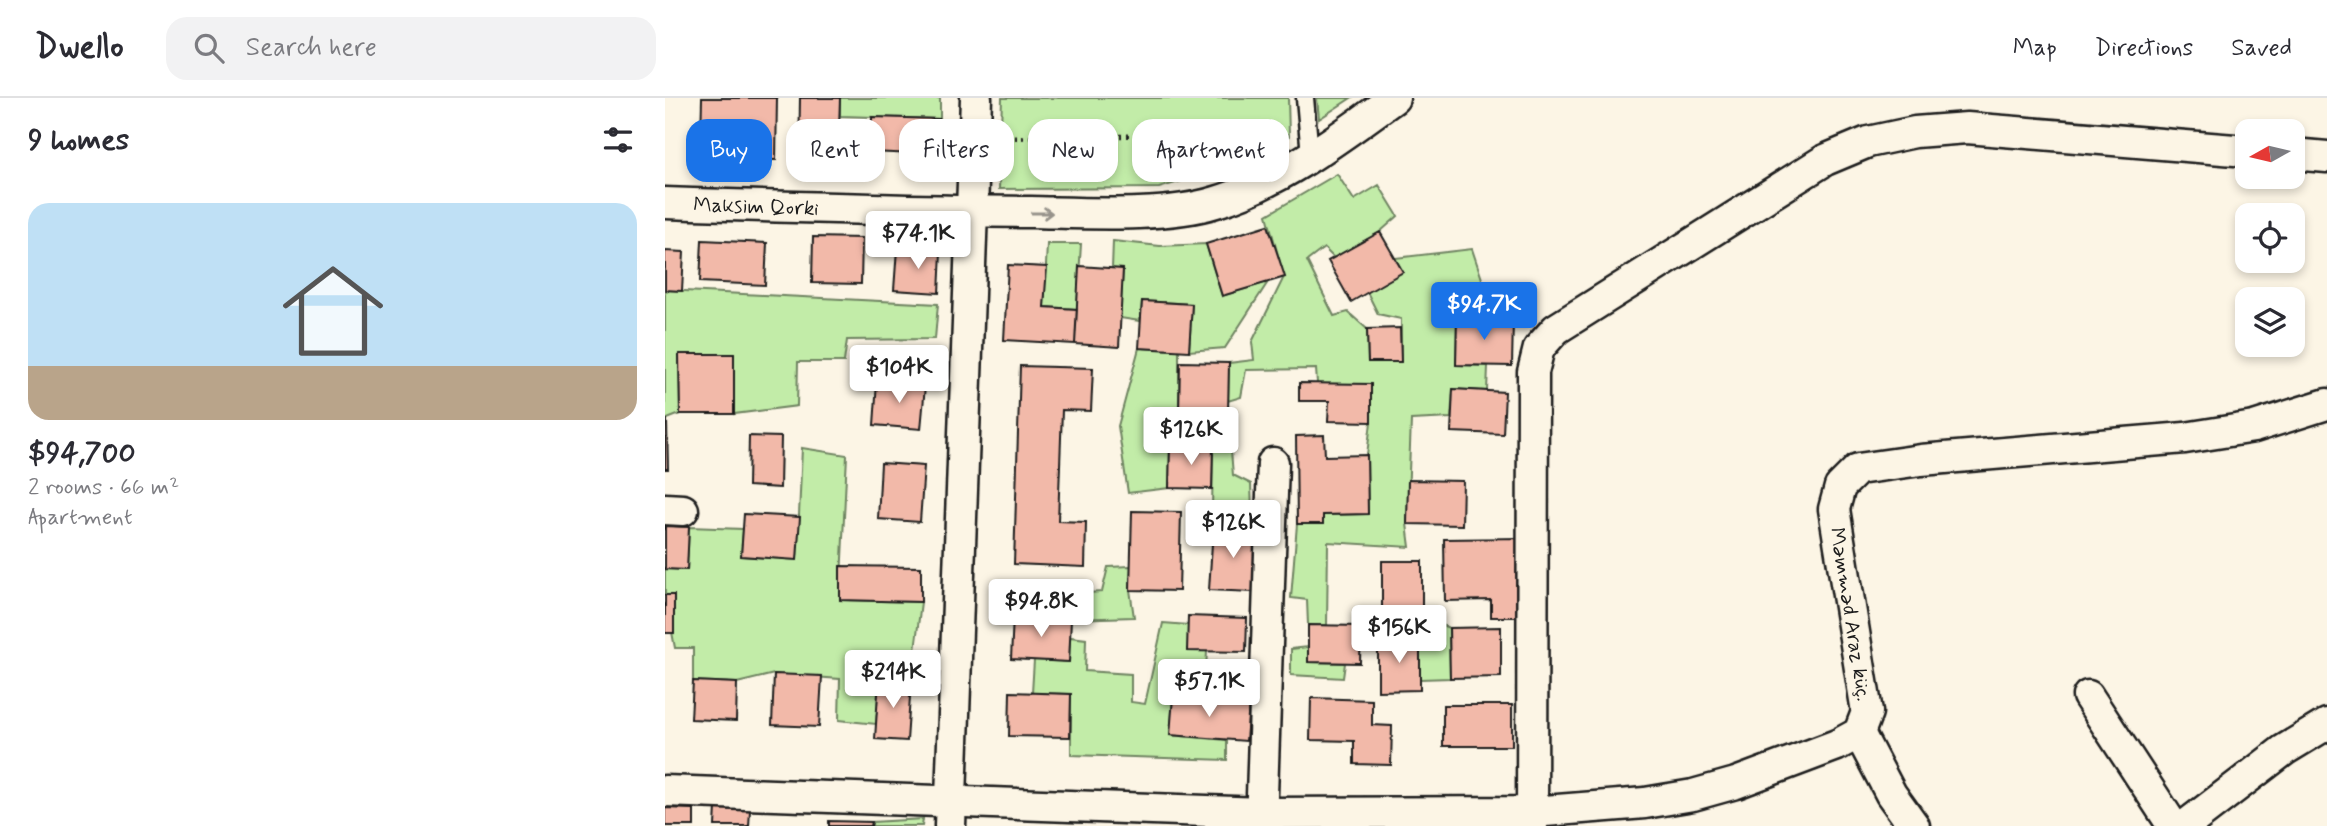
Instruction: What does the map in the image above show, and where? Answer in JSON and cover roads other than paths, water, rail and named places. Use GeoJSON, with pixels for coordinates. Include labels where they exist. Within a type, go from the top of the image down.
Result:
{"type":"FeatureCollection","features":[{"type":"Feature","properties":{"kind":"street"},"geometry":{"type":"LineString","coordinates":[[950,814],[977,98]]}},
{"type":"Feature","properties":{"kind":"street","name":"Maksim Qorki"},"geometry":{"type":"LineString","coordinates":[[665,203],[974,212],[1089,213],[1168,210],[1215,203],[1268,182],[1394,98]]}},
{"type":"Feature","properties":{"kind":"street"},"geometry":{"type":"LineString","coordinates":[[1532,819],[1533,372],[1539,348],[1556,329],[1825,160],[1868,142],[1915,132],[1967,128],[2235,149]]}},
{"type":"Feature","properties":{"kind":"street"},"geometry":{"type":"LineString","coordinates":[[2305,155],[2327,157]]}},
{"type":"Feature","properties":{"kind":"street","name":"Məmməd Araz küç."},"geometry":{"type":"LineString","coordinates":[[665,791],[950,814],[1262,820],[1532,819],[1693,795],[1736,783],[1837,745],[1859,733],[1867,712],[1834,509],[1840,487],[1858,469],[1921,460],[2185,438],[2254,427],[2327,404]]}},
{"type":"Feature","properties":{"kind":"street"},"geometry":{"type":"LineString","coordinates":[[1262,820],[1273,463]]}},
{"type":"Feature","properties":{"kind":"street"},"geometry":{"type":"LineString","coordinates":[[2088,696],[2173,826]]}},
{"type":"Feature","properties":{"kind":"street"},"geometry":{"type":"LineString","coordinates":[[2185,826],[2284,750],[2327,724]]}},
{"type":"Feature","properties":{"kind":"street"},"geometry":{"type":"LineString","coordinates":[[1859,733],[1891,794],[1914,826]]}},
{"type":"Feature","properties":{"kind":"lane"},"geometry":{"type":"LineString","coordinates":[[1305,98],[1310,155]]}}]}
